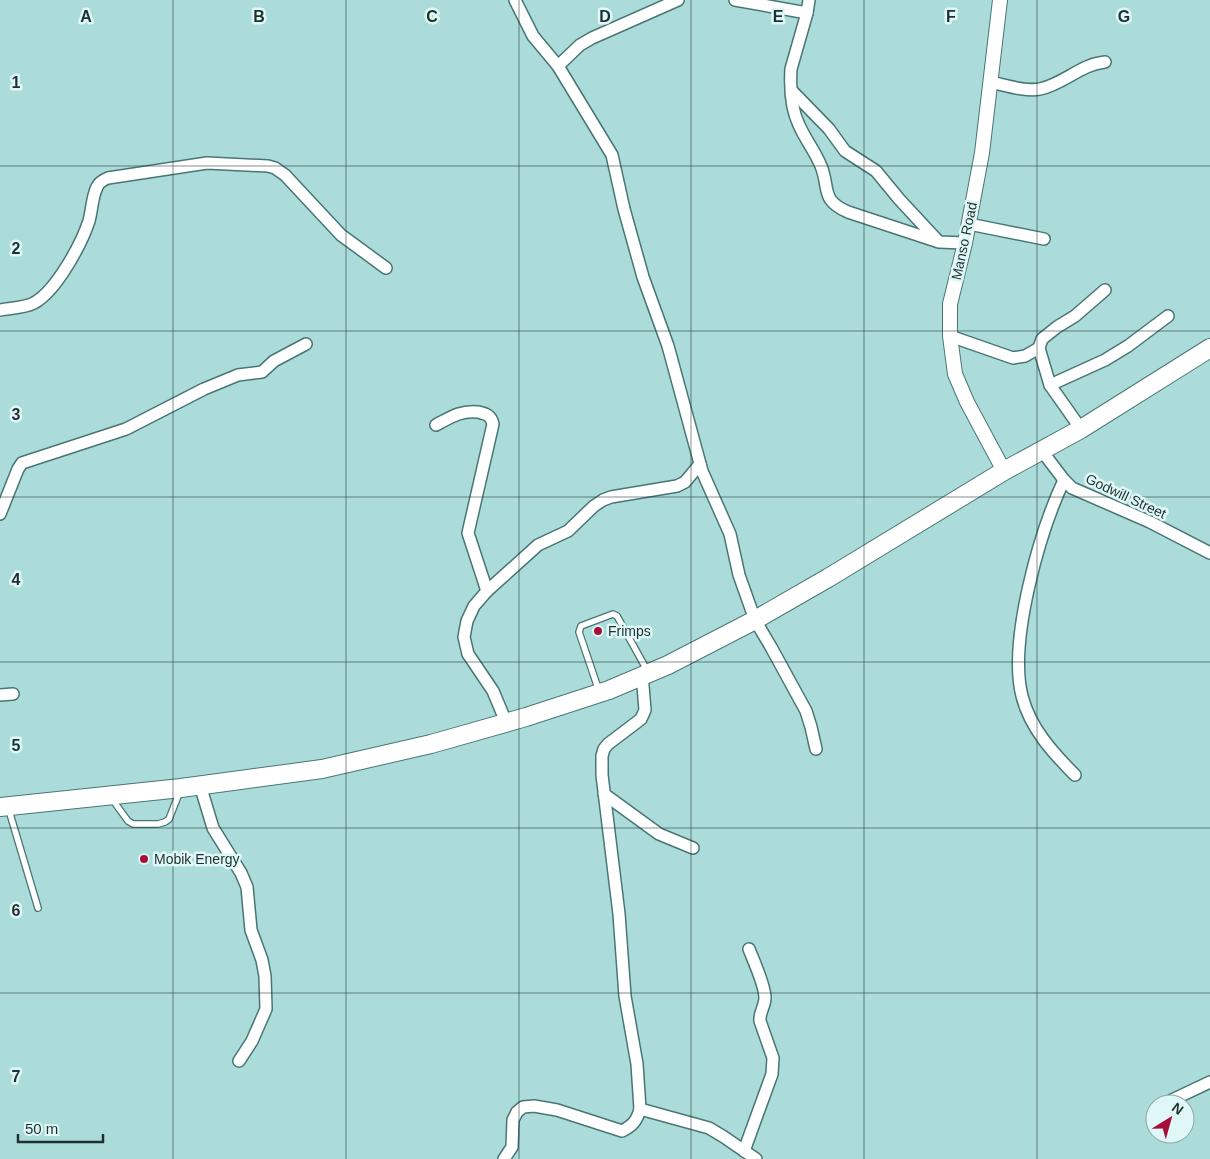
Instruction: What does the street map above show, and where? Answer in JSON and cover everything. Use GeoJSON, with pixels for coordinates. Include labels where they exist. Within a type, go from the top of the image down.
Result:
{"type":"FeatureCollection","features":[{"type":"Feature","properties":{"kind":"highway"},"geometry":{"type":"LineString","coordinates":[[4,807],[281,776],[357,762],[431,744],[526,717],[600,693],[668,665],[754,620],[828,578],[1004,471],[1081,429],[1210,348]]}},
{"type":"Feature","properties":{"kind":"street"},"geometry":{"type":"LineString","coordinates":[[515,0],[532,36],[558,66],[612,155],[624,210],[643,277],[673,363],[700,464],[730,534],[739,575],[754,620],[806,711],[816,749]]}},
{"type":"Feature","properties":{"kind":"street"},"geometry":{"type":"LineString","coordinates":[[558,66],[580,45],[592,38],[678,0]]}},
{"type":"Feature","properties":{"kind":"street"},"geometry":{"type":"LineString","coordinates":[[735,0],[807,13]]}},
{"type":"Feature","properties":{"kind":"street"},"geometry":{"type":"LineString","coordinates":[[809,0],[791,69],[794,112],[798,125],[822,167],[828,198],[837,207],[939,242],[965,243]]}},
{"type":"Feature","properties":{"kind":"street","name":"Manso Road"},"geometry":{"type":"LineString","coordinates":[[1000,0],[982,153],[965,243],[950,304],[950,336],[956,374],[967,402],[1004,471]]}},
{"type":"Feature","properties":{"kind":"street"},"geometry":{"type":"LineString","coordinates":[[990,82],[1028,89],[1040,89],[1057,83],[1091,64],[1105,62]]}},
{"type":"Feature","properties":{"kind":"street"},"geometry":{"type":"LineString","coordinates":[[792,91],[823,123],[845,150],[876,171],[895,195],[939,242]]}},
{"type":"Feature","properties":{"kind":"street"},"geometry":{"type":"LineString","coordinates":[[0,310],[32,304],[46,295],[57,282],[83,236],[97,187],[101,180],[207,163],[245,164],[276,168],[285,174],[341,235],[386,268]]}},
{"type":"Feature","properties":{"kind":"street"},"geometry":{"type":"LineString","coordinates":[[969,224],[1044,239]]}},
{"type":"Feature","properties":{"kind":"street"},"geometry":{"type":"LineString","coordinates":[[1081,429],[1050,385],[1039,348],[1042,339],[1075,316],[1105,290]]}},
{"type":"Feature","properties":{"kind":"street"},"geometry":{"type":"LineString","coordinates":[[1050,385],[1105,360],[1128,346],[1168,316]]}},
{"type":"Feature","properties":{"kind":"street"},"geometry":{"type":"LineString","coordinates":[[950,336],[1013,358],[1025,356],[1039,348]]}},
{"type":"Feature","properties":{"kind":"street"},"geometry":{"type":"LineString","coordinates":[[0,514],[22,463],[126,429],[204,389],[238,375],[262,372],[274,361],[306,344]]}},
{"type":"Feature","properties":{"kind":"street"},"geometry":{"type":"LineString","coordinates":[[436,425],[460,412],[468,411],[486,414],[491,418],[492,424],[468,533],[487,591]]}},
{"type":"Feature","properties":{"kind":"street","name":"Godwill Street"},"geometry":{"type":"LineString","coordinates":[[1042,451],[1072,488],[1150,522],[1210,553]]}},
{"type":"Feature","properties":{"kind":"street"},"geometry":{"type":"LineString","coordinates":[[506,722],[494,691],[468,654],[464,637],[467,621],[474,606],[487,591],[538,545],[545,540],[568,531],[603,500],[677,486],[686,482],[700,464]]}},
{"type":"Feature","properties":{"kind":"street"},"geometry":{"type":"LineString","coordinates":[[1064,480],[1051,509],[1026,595],[1019,654],[1019,675],[1022,697],[1046,745],[1075,775]]}},
{"type":"Feature","properties":{"kind":"street"},"geometry":{"type":"LineString","coordinates":[[504,1159],[512,1147],[513,1120],[516,1112],[523,1107],[534,1106],[557,1110],[622,1131],[632,1126],[638,1116],[640,1109],[637,1064],[626,996],[619,914],[604,794],[602,756],[608,744],[643,715],[645,710],[645,673]]}},
{"type":"Feature","properties":{"kind":"street"},"geometry":{"type":"LineString","coordinates":[[0,696],[13,694]]}},
{"type":"Feature","properties":{"kind":"street"},"geometry":{"type":"LineString","coordinates":[[200,785],[213,828],[241,873],[247,887],[251,930],[262,960],[265,976],[266,1009],[252,1041],[239,1061]]}},
{"type":"Feature","properties":{"kind":"street"},"geometry":{"type":"LineString","coordinates":[[604,794],[659,834],[693,848]]}},
{"type":"Feature","properties":{"kind":"street"},"geometry":{"type":"LineString","coordinates":[[744,1151],[772,1074],[773,1058],[759,1017],[764,1007],[765,992],[749,949]]}},
{"type":"Feature","properties":{"kind":"street"},"geometry":{"type":"LineString","coordinates":[[1185,1094],[1210,1082]]}},
{"type":"Feature","properties":{"kind":"street"},"geometry":{"type":"LineString","coordinates":[[640,1109],[709,1128],[756,1159]]}},
{"type":"Feature","properties":{"kind":"lane"},"geometry":{"type":"LineString","coordinates":[[600,693],[579,632],[581,626],[616,614],[645,673]]}},
{"type":"Feature","properties":{"kind":"lane"},"geometry":{"type":"LineString","coordinates":[[109,795],[128,821],[133,824],[158,824],[168,819],[181,788]]}},
{"type":"Feature","properties":{"kind":"lane"},"geometry":{"type":"LineString","coordinates":[[4,807],[38,908]]}},
{"type":"Feature","properties":{"kind":"place","name":"Frimps"},"geometry":{"type":"Point","coordinates":[598,631]}},
{"type":"Feature","properties":{"kind":"place","name":"Mobik Energy"},"geometry":{"type":"Point","coordinates":[144,859]}}]}
